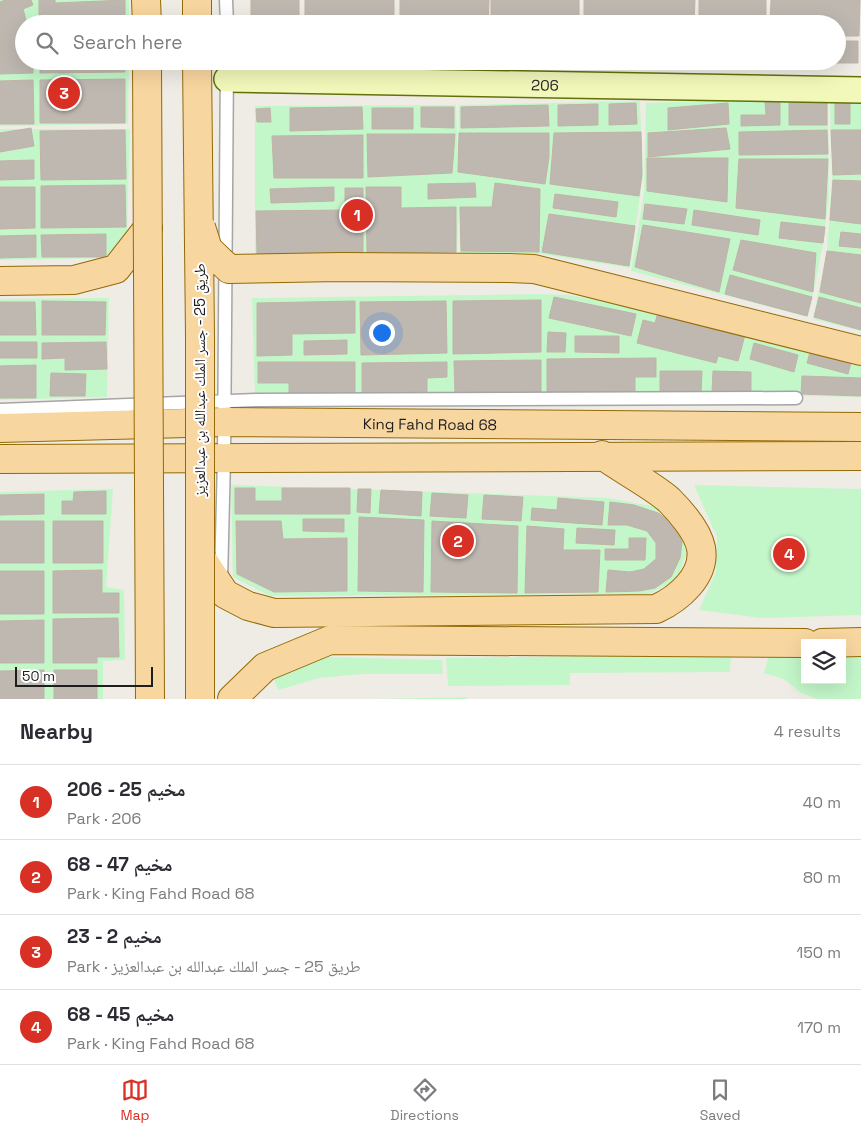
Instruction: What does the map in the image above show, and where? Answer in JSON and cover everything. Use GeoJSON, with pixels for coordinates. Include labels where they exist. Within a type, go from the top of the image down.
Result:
{"type":"FeatureCollection","features":[{"type":"Feature","properties":{"kind":"main road"},"geometry":{"type":"LineString","coordinates":[[146,0],[146,15]]}},
{"type":"Feature","properties":{"kind":"main road"},"geometry":{"type":"LineString","coordinates":[[197,0],[197,15]]}},
{"type":"Feature","properties":{"kind":"main road"},"geometry":{"type":"LineString","coordinates":[[147,70],[150,699]]}},
{"type":"Feature","properties":{"kind":"main road","name":"طريق 25 - جسر الملك عبدالله بن عبدالعزيز"},"geometry":{"type":"LineString","coordinates":[[197,70],[200,699]]}},
{"type":"Feature","properties":{"kind":"main road","name":"206"},"geometry":{"type":"LineString","coordinates":[[227,70],[861,90]]}},
{"type":"Feature","properties":{"kind":"main road"},"geometry":{"type":"LineString","coordinates":[[198,220],[208,249],[229,269],[341,266],[534,269],[861,351]]}},
{"type":"Feature","properties":{"kind":"main road"},"geometry":{"type":"LineString","coordinates":[[0,281],[74,280],[116,270],[148,228]]}},
{"type":"Feature","properties":{"kind":"main road","name":"King Fahd Road 68"},"geometry":{"type":"LineString","coordinates":[[0,428],[224,422],[861,428]]}},
{"type":"Feature","properties":{"kind":"main road"},"geometry":{"type":"LineString","coordinates":[[200,556],[225,594],[248,606],[274,612],[656,609],[674,600],[692,581],[698,569],[701,549],[693,530],[669,500],[602,456]]}},
{"type":"Feature","properties":{"kind":"main road"},"geometry":{"type":"LineString","coordinates":[[0,459],[861,456]]}},
{"type":"Feature","properties":{"kind":"main road"},"geometry":{"type":"LineString","coordinates":[[232,699],[265,667],[330,640],[801,643]]}},
{"type":"Feature","properties":{"kind":"main road"},"geometry":{"type":"LineString","coordinates":[[846,642],[861,642]]}},
{"type":"Feature","properties":{"kind":"street"},"geometry":{"type":"LineString","coordinates":[[226,0],[227,15]]}},
{"type":"Feature","properties":{"kind":"street"},"geometry":{"type":"LineString","coordinates":[[220,587],[224,422],[235,256],[227,70]]}},
{"type":"Feature","properties":{"kind":"street"},"geometry":{"type":"LineString","coordinates":[[235,256],[540,259],[861,340]]}},
{"type":"Feature","properties":{"kind":"street"},"geometry":{"type":"LineString","coordinates":[[0,410],[256,400],[796,398]]}},
{"type":"Feature","properties":{"kind":"green space"},"geometry":{"type":"Polygon","coordinates":[[[0,0],[129,0],[129,15],[15,15],[15,70],[129,70],[128,124],[0,126],[0,0]]]}},
{"type":"Feature","properties":{"kind":"green space"},"geometry":{"type":"Polygon","coordinates":[[[740,100],[828,102],[829,196],[823,245],[808,317],[631,271],[644,193],[646,103],[740,100]]]}},
{"type":"Feature","properties":{"kind":"green space"},"geometry":{"type":"Polygon","coordinates":[[[640,101],[643,175],[630,268],[541,254],[460,253],[459,208],[457,252],[255,255],[255,106],[456,105],[458,159],[459,105],[640,101]]]}},
{"type":"Feature","properties":{"kind":"green space"},"geometry":{"type":"Polygon","coordinates":[[[830,101],[861,101],[861,331],[813,319],[827,250],[832,179],[830,101]]]}},
{"type":"Feature","properties":{"kind":"green space"},"geometry":{"type":"Polygon","coordinates":[[[0,129],[130,129],[127,231],[111,258],[0,260],[0,129]]]}},
{"type":"Feature","properties":{"kind":"green space"},"geometry":{"type":"Polygon","coordinates":[[[569,295],[653,310],[861,364],[861,397],[760,395],[255,396],[252,298],[569,295]]]}},
{"type":"Feature","properties":{"kind":"green space"},"geometry":{"type":"Polygon","coordinates":[[[109,298],[107,397],[0,400],[0,299],[109,298]]]}},
{"type":"Feature","properties":{"kind":"green space"},"geometry":{"type":"Polygon","coordinates":[[[231,485],[608,498],[656,507],[682,528],[686,554],[677,579],[649,594],[270,596],[233,577],[231,485]]]}},
{"type":"Feature","properties":{"kind":"green space"},"geometry":{"type":"Polygon","coordinates":[[[694,485],[861,489],[861,615],[761,618],[699,610],[716,572],[717,537],[694,485]]]}},
{"type":"Feature","properties":{"kind":"green space"},"geometry":{"type":"Polygon","coordinates":[[[113,489],[106,587],[124,590],[125,660],[103,661],[103,699],[0,699],[0,492],[113,489]]]}},
{"type":"Feature","properties":{"kind":"green space"},"geometry":{"type":"Polygon","coordinates":[[[731,654],[730,672],[570,673],[570,685],[448,686],[446,658],[731,654]]]}},
{"type":"Feature","properties":{"kind":"green space"},"geometry":{"type":"Polygon","coordinates":[[[846,655],[861,655],[861,699],[818,699],[801,693],[784,679],[764,673],[769,656],[801,656],[801,684],[846,684],[846,655]]]}},
{"type":"Feature","properties":{"kind":"green space"},"geometry":{"type":"Polygon","coordinates":[[[328,657],[442,660],[443,674],[361,674],[319,678],[278,690],[272,675],[291,666],[328,657]]]}},
{"type":"Feature","properties":{"kind":"green space"},"geometry":{"type":"Polygon","coordinates":[[[467,697],[467,699],[375,699],[467,697]]]}},
{"type":"Feature","properties":{"kind":"building"},"geometry":{"type":"Polygon","coordinates":[[[5,0],[31,0],[33,5],[23,9],[25,15],[15,15],[15,70],[33,70],[33,73],[0,74],[0,2],[5,0]]]}},
{"type":"Feature","properties":{"kind":"building"},"geometry":{"type":"Polygon","coordinates":[[[39,0],[55,0],[55,3],[125,0],[125,15],[39,15],[39,0]]]}},
{"type":"Feature","properties":{"kind":"building"},"geometry":{"type":"Polygon","coordinates":[[[251,0],[299,0],[299,15],[251,15],[251,0]]]}},
{"type":"Feature","properties":{"kind":"building"},"geometry":{"type":"Polygon","coordinates":[[[305,0],[394,0],[394,15],[305,15],[305,0]]]}},
{"type":"Feature","properties":{"kind":"building"},"geometry":{"type":"Polygon","coordinates":[[[400,0],[489,0],[488,15],[400,15],[400,0]]]}},
{"type":"Feature","properties":{"kind":"building"},"geometry":{"type":"Polygon","coordinates":[[[491,0],[579,0],[579,15],[491,15],[491,0]]]}},
{"type":"Feature","properties":{"kind":"building"},"geometry":{"type":"Polygon","coordinates":[[[584,0],[695,0],[694,15],[584,15],[584,0]]]}},
{"type":"Feature","properties":{"kind":"building"},"geometry":{"type":"Polygon","coordinates":[[[699,0],[766,0],[766,15],[699,15],[699,0]]]}},
{"type":"Feature","properties":{"kind":"building"},"geometry":{"type":"Polygon","coordinates":[[[771,0],[860,0],[859,36],[846,36],[846,15],[770,15],[771,0]]]}},
{"type":"Feature","properties":{"kind":"building"},"geometry":{"type":"Polygon","coordinates":[[[846,41],[858,41],[858,63],[846,63],[846,41]]]}},
{"type":"Feature","properties":{"kind":"building"},"geometry":{"type":"Polygon","coordinates":[[[40,70],[125,70],[125,72],[40,73],[40,70]]]}},
{"type":"Feature","properties":{"kind":"building"},"geometry":{"type":"Polygon","coordinates":[[[125,79],[125,123],[40,123],[40,80],[125,79]]]}},
{"type":"Feature","properties":{"kind":"building"},"geometry":{"type":"Polygon","coordinates":[[[33,80],[34,124],[0,124],[0,81],[33,80]]]}},
{"type":"Feature","properties":{"kind":"building"},"geometry":{"type":"Polygon","coordinates":[[[765,102],[780,102],[780,125],[741,126],[741,115],[766,115],[765,102]]]}},
{"type":"Feature","properties":{"kind":"building"},"geometry":{"type":"Polygon","coordinates":[[[827,102],[827,125],[789,125],[789,103],[827,102]]]}},
{"type":"Feature","properties":{"kind":"building"},"geometry":{"type":"Polygon","coordinates":[[[835,102],[850,102],[850,124],[835,124],[835,102]]]}},
{"type":"Feature","properties":{"kind":"building"},"geometry":{"type":"Polygon","coordinates":[[[636,103],[637,124],[609,125],[609,104],[636,103]]]}},
{"type":"Feature","properties":{"kind":"building"},"geometry":{"type":"Polygon","coordinates":[[[728,103],[729,124],[668,130],[668,108],[728,103]]]}},
{"type":"Feature","properties":{"kind":"building"},"geometry":{"type":"Polygon","coordinates":[[[598,104],[598,125],[558,126],[558,105],[598,104]]]}},
{"type":"Feature","properties":{"kind":"building"},"geometry":{"type":"Polygon","coordinates":[[[548,105],[549,126],[461,128],[461,107],[548,105]]]}},
{"type":"Feature","properties":{"kind":"building"},"geometry":{"type":"Polygon","coordinates":[[[362,107],[363,129],[290,131],[290,108],[362,107]]]}},
{"type":"Feature","properties":{"kind":"building"},"geometry":{"type":"Polygon","coordinates":[[[421,107],[454,107],[454,128],[421,127],[421,107]]]}},
{"type":"Feature","properties":{"kind":"building"},"geometry":{"type":"Polygon","coordinates":[[[270,108],[271,122],[257,122],[256,109],[270,108]]]}},
{"type":"Feature","properties":{"kind":"building"},"geometry":{"type":"Polygon","coordinates":[[[372,108],[413,108],[413,129],[372,129],[372,108]]]}},
{"type":"Feature","properties":{"kind":"building"},"geometry":{"type":"Polygon","coordinates":[[[31,128],[34,146],[0,152],[0,133],[31,128]]]}},
{"type":"Feature","properties":{"kind":"building"},"geometry":{"type":"Polygon","coordinates":[[[726,128],[730,149],[648,157],[648,133],[726,128]]]}},
{"type":"Feature","properties":{"kind":"building"},"geometry":{"type":"Polygon","coordinates":[[[125,130],[126,179],[41,180],[40,131],[125,130]]]}},
{"type":"Feature","properties":{"kind":"building"},"geometry":{"type":"Polygon","coordinates":[[[827,130],[828,154],[739,155],[739,132],[827,130]]]}},
{"type":"Feature","properties":{"kind":"building"},"geometry":{"type":"Polygon","coordinates":[[[831,130],[861,130],[861,174],[833,175],[831,130]]]}},
{"type":"Feature","properties":{"kind":"building"},"geometry":{"type":"Polygon","coordinates":[[[641,132],[642,174],[639,196],[550,184],[554,133],[641,132]]]}},
{"type":"Feature","properties":{"kind":"building"},"geometry":{"type":"Polygon","coordinates":[[[459,133],[549,133],[549,157],[545,184],[458,172],[459,133]]]}},
{"type":"Feature","properties":{"kind":"building"},"geometry":{"type":"Polygon","coordinates":[[[367,134],[455,134],[452,173],[368,177],[367,134]]]}},
{"type":"Feature","properties":{"kind":"building"},"geometry":{"type":"Polygon","coordinates":[[[363,135],[363,178],[274,178],[272,136],[363,135]]]}},
{"type":"Feature","properties":{"kind":"building"},"geometry":{"type":"Polygon","coordinates":[[[647,158],[728,158],[727,202],[647,191],[647,158]]]}},
{"type":"Feature","properties":{"kind":"building"},"geometry":{"type":"Polygon","coordinates":[[[739,159],[828,159],[825,219],[736,208],[739,159]]]}},
{"type":"Feature","properties":{"kind":"building"},"geometry":{"type":"Polygon","coordinates":[[[34,160],[34,179],[0,180],[0,161],[34,160]]]}},
{"type":"Feature","properties":{"kind":"building"},"geometry":{"type":"Polygon","coordinates":[[[833,180],[861,181],[861,224],[830,220],[833,180]]]}},
{"type":"Feature","properties":{"kind":"building"},"geometry":{"type":"Polygon","coordinates":[[[475,183],[476,197],[428,199],[428,184],[475,183]]]}},
{"type":"Feature","properties":{"kind":"building"},"geometry":{"type":"Polygon","coordinates":[[[495,183],[540,189],[539,252],[461,251],[460,207],[492,207],[495,183]]]}},
{"type":"Feature","properties":{"kind":"building"},"geometry":{"type":"Polygon","coordinates":[[[125,185],[126,227],[41,228],[41,186],[125,185]]]}},
{"type":"Feature","properties":{"kind":"building"},"geometry":{"type":"Polygon","coordinates":[[[0,187],[35,187],[35,228],[0,229],[0,187]]]}},
{"type":"Feature","properties":{"kind":"building"},"geometry":{"type":"Polygon","coordinates":[[[334,187],[334,201],[271,203],[270,189],[334,187]]]}},
{"type":"Feature","properties":{"kind":"building"},"geometry":{"type":"Polygon","coordinates":[[[366,187],[401,187],[401,208],[456,207],[456,252],[367,253],[366,187]]]}},
{"type":"Feature","properties":{"kind":"building"},"geometry":{"type":"Polygon","coordinates":[[[345,188],[363,188],[363,253],[257,254],[256,211],[345,210],[345,188]]]}},
{"type":"Feature","properties":{"kind":"building"},"geometry":{"type":"Polygon","coordinates":[[[555,194],[618,202],[616,217],[553,208],[555,194]]]}},
{"type":"Feature","properties":{"kind":"building"},"geometry":{"type":"Polygon","coordinates":[[[645,204],[687,209],[684,224],[643,219],[645,204]]]}},
{"type":"Feature","properties":{"kind":"building"},"geometry":{"type":"Polygon","coordinates":[[[694,210],[760,220],[758,235],[692,225],[694,210]]]}},
{"type":"Feature","properties":{"kind":"building"},"geometry":{"type":"Polygon","coordinates":[[[549,214],[635,226],[629,266],[542,252],[549,214]]]}},
{"type":"Feature","properties":{"kind":"building"},"geometry":{"type":"Polygon","coordinates":[[[781,222],[825,227],[823,243],[779,238],[781,222]]]}},
{"type":"Feature","properties":{"kind":"building"},"geometry":{"type":"Polygon","coordinates":[[[643,225],[730,239],[719,292],[635,267],[643,225]]]}},
{"type":"Feature","properties":{"kind":"building"},"geometry":{"type":"Polygon","coordinates":[[[841,232],[861,234],[861,248],[839,246],[841,232]]]}},
{"type":"Feature","properties":{"kind":"building"},"geometry":{"type":"Polygon","coordinates":[[[106,234],[106,257],[42,257],[41,235],[106,234]]]}},
{"type":"Feature","properties":{"kind":"building"},"geometry":{"type":"Polygon","coordinates":[[[36,235],[36,257],[0,258],[0,236],[36,235]]]}},
{"type":"Feature","properties":{"kind":"building"},"geometry":{"type":"Polygon","coordinates":[[[741,240],[816,253],[813,292],[733,270],[741,240]]]}},
{"type":"Feature","properties":{"kind":"building"},"geometry":{"type":"Polygon","coordinates":[[[827,251],[861,255],[861,303],[820,292],[827,251]]]}},
{"type":"Feature","properties":{"kind":"building"},"geometry":{"type":"Polygon","coordinates":[[[730,275],[812,297],[807,316],[725,294],[730,275]]]}},
{"type":"Feature","properties":{"kind":"building"},"geometry":{"type":"Polygon","coordinates":[[[554,297],[636,314],[631,336],[549,318],[554,297]]]}},
{"type":"Feature","properties":{"kind":"building"},"geometry":{"type":"Polygon","coordinates":[[[819,297],[861,308],[861,330],[814,317],[819,297]]]}},
{"type":"Feature","properties":{"kind":"building"},"geometry":{"type":"Polygon","coordinates":[[[541,300],[541,352],[453,354],[453,301],[541,300]]]}},
{"type":"Feature","properties":{"kind":"building"},"geometry":{"type":"Polygon","coordinates":[[[42,301],[106,302],[105,335],[42,335],[42,301]]]}},
{"type":"Feature","properties":{"kind":"building"},"geometry":{"type":"Polygon","coordinates":[[[355,301],[355,333],[292,334],[292,355],[257,356],[257,303],[355,301]]]}},
{"type":"Feature","properties":{"kind":"building"},"geometry":{"type":"Polygon","coordinates":[[[446,301],[447,353],[361,355],[360,302],[446,301]]]}},
{"type":"Feature","properties":{"kind":"building"},"geometry":{"type":"Polygon","coordinates":[[[0,302],[35,302],[36,335],[0,335],[0,302]]]}},
{"type":"Feature","properties":{"kind":"building"},"geometry":{"type":"Polygon","coordinates":[[[658,313],[745,335],[738,361],[718,356],[716,363],[637,343],[643,320],[655,323],[658,313]]]}},
{"type":"Feature","properties":{"kind":"building"},"geometry":{"type":"Polygon","coordinates":[[[548,332],[566,333],[565,352],[547,352],[548,332]]]}},
{"type":"Feature","properties":{"kind":"building"},"geometry":{"type":"Polygon","coordinates":[[[575,336],[619,336],[619,353],[575,352],[575,336]]]}},
{"type":"Feature","properties":{"kind":"building"},"geometry":{"type":"Polygon","coordinates":[[[347,340],[347,354],[304,355],[304,341],[347,340]]]}},
{"type":"Feature","properties":{"kind":"building"},"geometry":{"type":"Polygon","coordinates":[[[0,342],[37,342],[37,358],[0,358],[0,342]]]}},
{"type":"Feature","properties":{"kind":"building"},"geometry":{"type":"Polygon","coordinates":[[[106,342],[107,369],[65,370],[65,358],[42,359],[42,343],[106,342]]]}},
{"type":"Feature","properties":{"kind":"building"},"geometry":{"type":"Polygon","coordinates":[[[754,343],[798,355],[794,372],[750,359],[754,343]]]}},
{"type":"Feature","properties":{"kind":"building"},"geometry":{"type":"Polygon","coordinates":[[[810,352],[851,363],[848,374],[807,363],[810,352]]]}},
{"type":"Feature","properties":{"kind":"building"},"geometry":{"type":"Polygon","coordinates":[[[656,358],[656,377],[635,377],[635,393],[547,394],[547,359],[656,358]]]}},
{"type":"Feature","properties":{"kind":"building"},"geometry":{"type":"Polygon","coordinates":[[[541,360],[541,393],[455,394],[454,361],[541,360]]]}},
{"type":"Feature","properties":{"kind":"building"},"geometry":{"type":"Polygon","coordinates":[[[258,362],[355,362],[355,395],[289,395],[289,383],[258,383],[258,362]]]}},
{"type":"Feature","properties":{"kind":"building"},"geometry":{"type":"Polygon","coordinates":[[[447,362],[447,377],[427,378],[427,393],[362,394],[362,363],[447,362]]]}},
{"type":"Feature","properties":{"kind":"building"},"geometry":{"type":"Polygon","coordinates":[[[36,365],[36,398],[0,398],[0,366],[36,365]]]}},
{"type":"Feature","properties":{"kind":"building"},"geometry":{"type":"Polygon","coordinates":[[[660,371],[702,371],[701,394],[660,393],[660,371]]]}},
{"type":"Feature","properties":{"kind":"building"},"geometry":{"type":"Polygon","coordinates":[[[713,371],[751,372],[751,394],[712,393],[713,371]]]}},
{"type":"Feature","properties":{"kind":"building"},"geometry":{"type":"Polygon","coordinates":[[[51,373],[86,374],[85,396],[50,396],[51,373]]]}},
{"type":"Feature","properties":{"kind":"building"},"geometry":{"type":"Polygon","coordinates":[[[802,376],[861,378],[861,396],[801,394],[802,376]]]}},
{"type":"Feature","properties":{"kind":"building"},"geometry":{"type":"Polygon","coordinates":[[[235,488],[255,488],[255,501],[282,501],[282,488],[350,488],[350,514],[235,514],[235,488]]]}},
{"type":"Feature","properties":{"kind":"building"},"geometry":{"type":"Polygon","coordinates":[[[358,489],[371,489],[370,513],[357,512],[358,489]]]}},
{"type":"Feature","properties":{"kind":"building"},"geometry":{"type":"Polygon","coordinates":[[[381,490],[422,492],[421,516],[379,513],[381,490]]]}},
{"type":"Feature","properties":{"kind":"building"},"geometry":{"type":"Polygon","coordinates":[[[106,491],[106,514],[62,514],[62,501],[73,501],[74,492],[106,491]]]}},
{"type":"Feature","properties":{"kind":"building"},"geometry":{"type":"Polygon","coordinates":[[[432,493],[468,495],[466,518],[430,516],[432,493]]]}},
{"type":"Feature","properties":{"kind":"building"},"geometry":{"type":"Polygon","coordinates":[[[44,494],[44,514],[0,515],[0,495],[44,494]]]}},
{"type":"Feature","properties":{"kind":"building"},"geometry":{"type":"Polygon","coordinates":[[[484,495],[523,497],[521,521],[482,519],[484,495]]]}},
{"type":"Feature","properties":{"kind":"building"},"geometry":{"type":"Polygon","coordinates":[[[558,498],[604,502],[602,525],[531,520],[532,508],[557,510],[558,498]]]}},
{"type":"Feature","properties":{"kind":"building"},"geometry":{"type":"Polygon","coordinates":[[[610,502],[634,505],[658,513],[674,524],[682,542],[680,558],[671,577],[655,588],[639,591],[606,592],[608,570],[630,572],[644,569],[656,559],[656,543],[647,531],[627,525],[608,525],[610,502]]]}},
{"type":"Feature","properties":{"kind":"building"},"geometry":{"type":"Polygon","coordinates":[[[359,517],[424,520],[423,592],[358,591],[359,517]]]}},
{"type":"Feature","properties":{"kind":"building"},"geometry":{"type":"Polygon","coordinates":[[[303,519],[344,519],[344,532],[303,531],[303,519]]]}},
{"type":"Feature","properties":{"kind":"building"},"geometry":{"type":"Polygon","coordinates":[[[0,521],[44,521],[44,563],[0,563],[0,521]]]}},
{"type":"Feature","properties":{"kind":"building"},"geometry":{"type":"Polygon","coordinates":[[[53,521],[103,521],[103,563],[53,563],[53,521]]]}},
{"type":"Feature","properties":{"kind":"building"},"geometry":{"type":"Polygon","coordinates":[[[236,521],[281,521],[283,539],[347,538],[347,591],[274,592],[237,574],[236,521]]]}},
{"type":"Feature","properties":{"kind":"building"},"geometry":{"type":"Polygon","coordinates":[[[432,521],[518,526],[517,593],[431,592],[432,521]]]}},
{"type":"Feature","properties":{"kind":"building"},"geometry":{"type":"Polygon","coordinates":[[[527,526],[564,529],[563,550],[600,550],[598,592],[525,593],[527,526]]]}},
{"type":"Feature","properties":{"kind":"building"},"geometry":{"type":"Polygon","coordinates":[[[577,528],[615,530],[614,545],[576,543],[577,528]]]}},
{"type":"Feature","properties":{"kind":"building"},"geometry":{"type":"Polygon","coordinates":[[[629,538],[646,538],[645,560],[605,560],[605,549],[629,549],[629,538]]]}},
{"type":"Feature","properties":{"kind":"building"},"geometry":{"type":"Polygon","coordinates":[[[102,570],[102,593],[119,593],[119,613],[53,613],[53,571],[102,570]]]}},
{"type":"Feature","properties":{"kind":"building"},"geometry":{"type":"Polygon","coordinates":[[[0,571],[44,571],[44,614],[0,614],[0,571]]]}},
{"type":"Feature","properties":{"kind":"building"},"geometry":{"type":"Polygon","coordinates":[[[118,618],[119,657],[97,657],[97,663],[53,663],[53,619],[118,618]]]}},
{"type":"Feature","properties":{"kind":"building"},"geometry":{"type":"Polygon","coordinates":[[[44,620],[44,663],[0,663],[0,621],[44,620]]]}},
{"type":"Feature","properties":{"kind":"building"},"geometry":{"type":"Polygon","coordinates":[[[44,670],[44,699],[0,699],[0,671],[44,670]]]}},
{"type":"Feature","properties":{"kind":"building"},"geometry":{"type":"Polygon","coordinates":[[[54,670],[97,670],[97,699],[54,699],[54,670]]]}},
{"type":"Feature","properties":{"kind":"place","name":"مخيم 2 - 23"},"geometry":{"type":"Point","coordinates":[64,93]}},
{"type":"Feature","properties":{"kind":"place","name":"مخيم 25 - 206"},"geometry":{"type":"Point","coordinates":[357,215]}},
{"type":"Feature","properties":{"kind":"place","name":"مخيم 47 - 68"},"geometry":{"type":"Point","coordinates":[458,541]}},
{"type":"Feature","properties":{"kind":"place","name":"مخيم 45 - 68"},"geometry":{"type":"Point","coordinates":[789,554]}}]}
